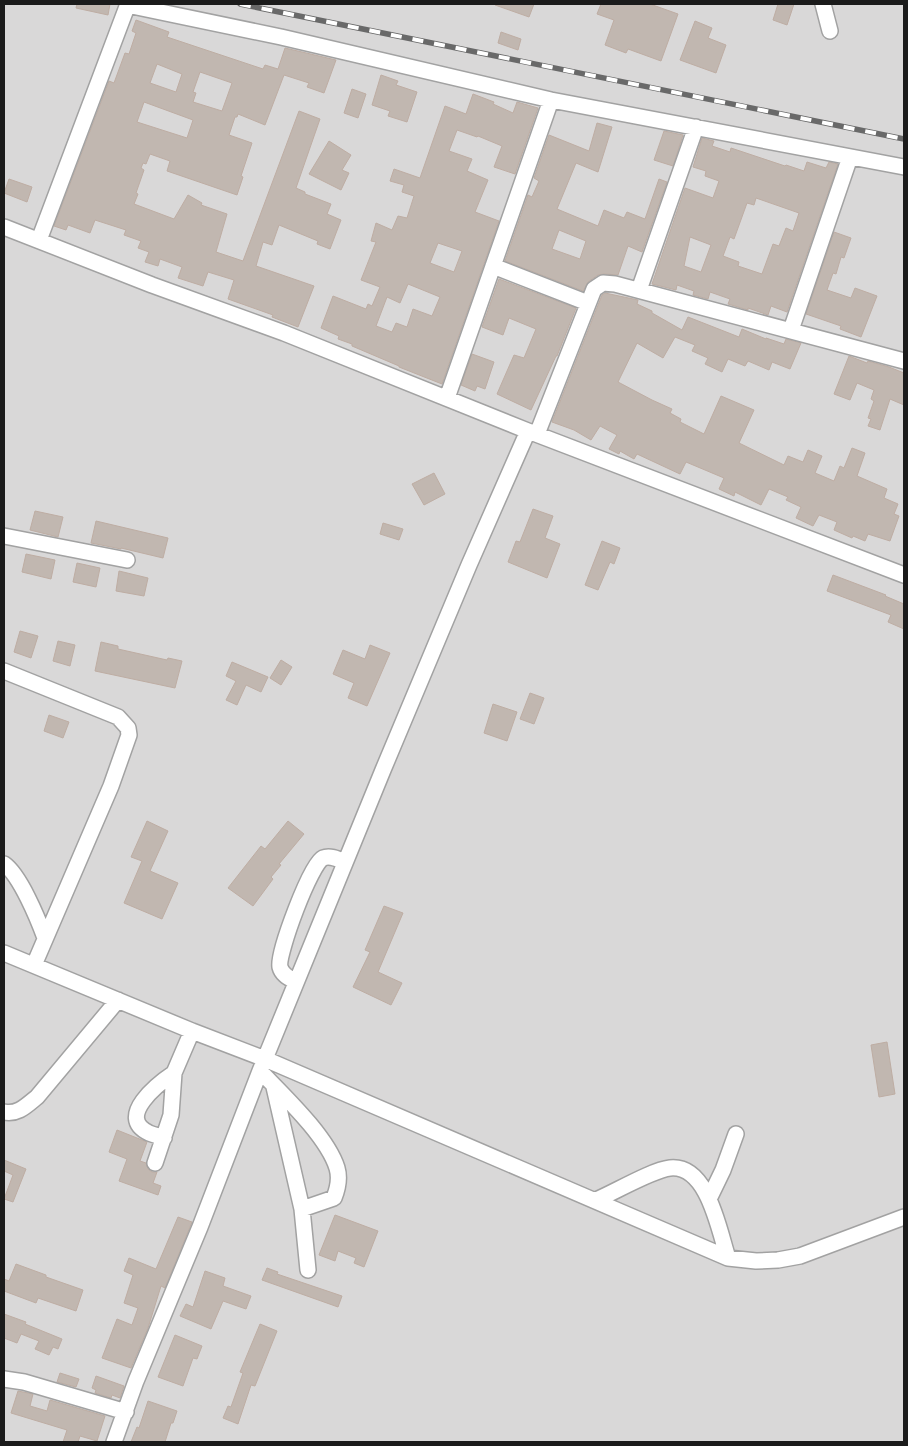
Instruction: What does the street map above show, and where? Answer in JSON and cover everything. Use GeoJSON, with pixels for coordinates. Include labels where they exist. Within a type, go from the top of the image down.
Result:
{"type":"FeatureCollection","features":[{"type":"Feature","properties":{"kind":"street"},"geometry":{"type":"LineString","coordinates":[[39,240],[128,4],[281,37],[552,100],[904,167]]}},
{"type":"Feature","properties":{"kind":"street"},"geometry":{"type":"LineString","coordinates":[[823,4],[830,31]]}},
{"type":"Feature","properties":{"kind":"street"},"geometry":{"type":"LineString","coordinates":[[447,398],[552,100]]}},
{"type":"Feature","properties":{"kind":"street"},"geometry":{"type":"LineString","coordinates":[[639,290],[696,127]]}},
{"type":"Feature","properties":{"kind":"street"},"geometry":{"type":"LineString","coordinates":[[792,330],[850,157]]}},
{"type":"Feature","properties":{"kind":"street"},"geometry":{"type":"LineString","coordinates":[[4,226],[904,575]]}},
{"type":"Feature","properties":{"kind":"street"},"geometry":{"type":"LineString","coordinates":[[493,266],[588,303]]}},
{"type":"Feature","properties":{"kind":"street"},"geometry":{"type":"LineString","coordinates":[[114,1442],[262,1065],[469,564],[532,432],[594,289],[603,283],[615,284],[904,360]]}},
{"type":"Feature","properties":{"kind":"street"},"geometry":{"type":"LineString","coordinates":[[4,536],[127,560]]}},
{"type":"Feature","properties":{"kind":"street"},"geometry":{"type":"LineString","coordinates":[[4,671],[118,717],[128,728],[129,735],[111,786],[34,965]]}},
{"type":"Feature","properties":{"kind":"street"},"geometry":{"type":"LineString","coordinates":[[296,982],[283,974],[279,958],[301,898],[317,862],[323,858],[331,857],[345,862]]}},
{"type":"Feature","properties":{"kind":"street"},"geometry":{"type":"LineString","coordinates":[[4,864],[13,873],[38,917],[45,938]]}},
{"type":"Feature","properties":{"kind":"street"},"geometry":{"type":"LineString","coordinates":[[4,952],[192,1031],[262,1065],[596,1200],[728,1258],[756,1261],[800,1256],[904,1217]]}},
{"type":"Feature","properties":{"kind":"street"},"geometry":{"type":"LineString","coordinates":[[4,1112],[11,1113],[21,1110],[38,1098],[118,1000]]}},
{"type":"Feature","properties":{"kind":"street"},"geometry":{"type":"LineString","coordinates":[[156,1163],[171,1115],[174,1073],[192,1031]]}},
{"type":"Feature","properties":{"kind":"street"},"geometry":{"type":"LineString","coordinates":[[262,1065],[274,1085],[301,1113],[326,1146],[337,1168],[339,1181],[334,1198],[302,1209]]}},
{"type":"Feature","properties":{"kind":"street"},"geometry":{"type":"LineString","coordinates":[[164,1138],[148,1133],[139,1125],[137,1118],[138,1110],[143,1100],[156,1085],[174,1073]]}},
{"type":"Feature","properties":{"kind":"street"},"geometry":{"type":"LineString","coordinates":[[274,1085],[302,1209],[308,1270]]}},
{"type":"Feature","properties":{"kind":"street"},"geometry":{"type":"LineString","coordinates":[[709,1199],[723,1170],[736,1134]]}},
{"type":"Feature","properties":{"kind":"street"},"geometry":{"type":"LineString","coordinates":[[596,1200],[655,1173],[671,1168],[686,1171],[699,1180],[709,1199],[728,1258]]}},
{"type":"Feature","properties":{"kind":"street"},"geometry":{"type":"LineString","coordinates":[[4,1378],[24,1382],[126,1412]]}},
{"type":"Feature","properties":{"kind":"shaded area"},"geometry":{"type":"Polygon","coordinates":[[[4,4],[904,4],[904,1442],[4,1442],[4,4]]]}},
{"type":"Feature","properties":{"kind":"building"},"geometry":{"type":"Polygon","coordinates":[[[77,4],[110,4],[108,15],[76,8],[77,4]]]}},
{"type":"Feature","properties":{"kind":"building"},"geometry":{"type":"Polygon","coordinates":[[[495,4],[534,4],[529,17],[495,4]]]}},
{"type":"Feature","properties":{"kind":"building"},"geometry":{"type":"Polygon","coordinates":[[[601,4],[650,4],[678,14],[661,61],[628,49],[626,53],[605,45],[614,20],[597,14],[601,4]]]}},
{"type":"Feature","properties":{"kind":"building"},"geometry":{"type":"Polygon","coordinates":[[[778,4],[794,4],[787,25],[773,20],[778,4]]]}},
{"type":"Feature","properties":{"kind":"building"},"geometry":{"type":"Polygon","coordinates":[[[136,20],[169,32],[167,37],[263,69],[265,65],[278,69],[285,48],[336,60],[324,93],[307,87],[309,83],[284,75],[265,125],[238,114],[235,117],[229,135],[252,143],[237,195],[167,171],[170,161],[150,154],[146,164],[143,163],[141,168],[144,170],[134,204],[174,219],[188,195],[202,203],[201,205],[227,214],[216,252],[243,261],[299,111],[320,119],[296,188],[305,192],[305,194],[331,204],[327,214],[341,220],[330,249],[317,244],[318,241],[279,225],[272,245],[263,242],[256,266],[314,286],[298,327],[272,317],[273,315],[228,299],[234,280],[208,272],[203,286],[178,278],[182,267],[160,259],[158,266],[145,262],[149,252],[138,248],[141,241],[124,235],[126,230],[95,220],[90,233],[68,225],[66,230],[54,226],[109,81],[114,83],[125,53],[129,54],[136,33],[132,31],[136,20]],[[157,64],[150,83],[176,92],[182,74],[157,64]],[[200,72],[193,92],[196,93],[193,102],[222,111],[232,83],[200,72]],[[144,102],[137,122],[187,138],[193,120],[144,102]]]}},
{"type":"Feature","properties":{"kind":"building"},"geometry":{"type":"Polygon","coordinates":[[[695,21],[712,28],[708,38],[726,45],[716,73],[680,60],[695,21]]]}},
{"type":"Feature","properties":{"kind":"building"},"geometry":{"type":"Polygon","coordinates":[[[501,32],[521,39],[518,50],[498,43],[501,32]]]}},
{"type":"Feature","properties":{"kind":"building"},"geometry":{"type":"Polygon","coordinates":[[[381,75],[398,81],[396,85],[417,92],[407,122],[388,116],[390,111],[372,105],[381,75]]]}},
{"type":"Feature","properties":{"kind":"building"},"geometry":{"type":"Polygon","coordinates":[[[352,89],[366,94],[358,118],[344,113],[352,89]]]}},
{"type":"Feature","properties":{"kind":"building"},"geometry":{"type":"Polygon","coordinates":[[[473,94],[494,102],[493,104],[513,113],[517,102],[538,108],[515,174],[494,167],[502,146],[478,136],[457,130],[449,151],[472,159],[467,171],[488,180],[475,212],[499,221],[442,384],[352,346],[352,344],[338,339],[339,336],[321,328],[333,296],[366,309],[368,304],[372,306],[380,287],[361,280],[376,242],[371,241],[376,223],[392,230],[398,216],[407,218],[414,196],[402,192],[404,185],[390,181],[394,169],[420,178],[445,106],[466,114],[473,94]],[[438,243],[430,263],[454,272],[462,251],[438,243]],[[408,284],[400,303],[387,297],[376,326],[392,332],[396,323],[407,327],[413,309],[432,316],[440,297],[408,284]]]}},
{"type":"Feature","properties":{"kind":"building"},"geometry":{"type":"Polygon","coordinates":[[[597,123],[612,127],[598,172],[576,163],[557,209],[598,226],[604,210],[624,218],[627,212],[645,219],[659,179],[667,182],[642,252],[628,246],[618,275],[598,275],[588,282],[583,291],[505,261],[528,195],[532,197],[539,181],[534,178],[549,135],[589,151],[597,123]],[[559,230],[552,249],[580,259],[586,241],[559,230]]]}},
{"type":"Feature","properties":{"kind":"building"},"geometry":{"type":"Polygon","coordinates":[[[664,131],[683,135],[673,166],[654,160],[664,131]]]}},
{"type":"Feature","properties":{"kind":"building"},"geometry":{"type":"Polygon","coordinates":[[[702,138],[714,141],[712,146],[730,152],[731,148],[804,171],[807,162],[826,168],[829,162],[838,164],[787,312],[771,306],[768,315],[728,304],[730,299],[710,292],[708,299],[693,295],[694,291],[677,285],[676,290],[652,284],[685,188],[713,198],[719,181],[705,176],[706,171],[693,167],[702,138]],[[756,198],[754,205],[747,203],[734,239],[730,237],[723,256],[739,262],[738,266],[762,274],[773,244],[779,246],[786,228],[793,231],[799,213],[756,198]],[[690,237],[684,266],[701,272],[711,245],[690,237]]]}},
{"type":"Feature","properties":{"kind":"building"},"geometry":{"type":"Polygon","coordinates":[[[329,141],[351,155],[342,170],[349,173],[341,190],[309,174],[329,141]]]}},
{"type":"Feature","properties":{"kind":"building"},"geometry":{"type":"Polygon","coordinates":[[[9,179],[32,187],[27,202],[4,193],[9,179]]]}},
{"type":"Feature","properties":{"kind":"building"},"geometry":{"type":"Polygon","coordinates":[[[834,232],[851,238],[844,258],[841,257],[836,274],[833,273],[827,290],[851,298],[855,288],[877,296],[861,337],[840,329],[841,326],[806,314],[834,232]]]}},
{"type":"Feature","properties":{"kind":"building"},"geometry":{"type":"Polygon","coordinates":[[[499,279],[576,308],[557,356],[531,410],[497,394],[514,355],[524,358],[536,329],[509,318],[503,335],[482,327],[499,279]]]}},
{"type":"Feature","properties":{"kind":"building"},"geometry":{"type":"Polygon","coordinates":[[[605,293],[638,300],[637,304],[682,330],[688,317],[739,337],[742,329],[784,344],[786,339],[801,343],[790,369],[772,362],[769,370],[748,361],[745,366],[728,359],[722,372],[705,364],[708,358],[692,351],[695,345],[675,337],[663,358],[637,343],[618,382],[672,409],[670,413],[681,419],[680,422],[704,434],[721,396],[754,410],[739,443],[784,465],[788,456],[803,462],[808,450],[822,456],[815,473],[834,481],[840,466],[844,468],[852,448],[865,453],[857,476],[887,489],[884,498],[898,504],[894,514],[899,516],[890,541],[868,534],[865,541],[853,536],[852,538],[834,530],[837,522],[819,515],[813,526],[796,518],[801,507],[786,500],[788,497],[769,489],[761,505],[735,492],[734,496],[719,489],[724,478],[686,462],[680,474],[637,454],[634,459],[620,451],[619,454],[609,449],[617,435],[600,426],[591,440],[574,430],[552,422],[602,295],[605,293]]]}},
{"type":"Feature","properties":{"kind":"building"},"geometry":{"type":"Polygon","coordinates":[[[472,354],[494,362],[485,389],[477,386],[475,391],[461,385],[472,354]]]}},
{"type":"Feature","properties":{"kind":"building"},"geometry":{"type":"Polygon","coordinates":[[[849,356],[904,373],[904,405],[890,399],[880,430],[868,426],[871,419],[868,418],[874,401],[871,399],[874,390],[857,383],[850,400],[834,394],[849,356]]]}},
{"type":"Feature","properties":{"kind":"building"},"geometry":{"type":"Polygon","coordinates":[[[434,473],[445,494],[424,505],[412,484],[434,473]]]}},
{"type":"Feature","properties":{"kind":"building"},"geometry":{"type":"Polygon","coordinates":[[[533,509],[553,516],[545,538],[560,544],[547,578],[508,562],[516,541],[520,542],[533,509]]]}},
{"type":"Feature","properties":{"kind":"building"},"geometry":{"type":"Polygon","coordinates":[[[35,511],[63,517],[58,537],[30,530],[35,511]]]}},
{"type":"Feature","properties":{"kind":"building"},"geometry":{"type":"Polygon","coordinates":[[[96,521],[168,538],[163,558],[91,543],[96,521]]]}},
{"type":"Feature","properties":{"kind":"building"},"geometry":{"type":"Polygon","coordinates":[[[383,523],[403,529],[399,540],[380,534],[383,523]]]}},
{"type":"Feature","properties":{"kind":"building"},"geometry":{"type":"Polygon","coordinates":[[[602,541],[620,548],[614,564],[610,562],[598,590],[585,585],[602,541]]]}},
{"type":"Feature","properties":{"kind":"building"},"geometry":{"type":"Polygon","coordinates":[[[26,554],[55,560],[51,579],[22,572],[26,554]]]}},
{"type":"Feature","properties":{"kind":"building"},"geometry":{"type":"Polygon","coordinates":[[[77,563],[100,568],[96,587],[73,582],[77,563]]]}},
{"type":"Feature","properties":{"kind":"building"},"geometry":{"type":"Polygon","coordinates":[[[119,571],[148,578],[144,596],[116,591],[119,571]]]}},
{"type":"Feature","properties":{"kind":"building"},"geometry":{"type":"Polygon","coordinates":[[[833,575],[886,595],[904,604],[904,629],[888,622],[891,615],[827,591],[833,575]]]}},
{"type":"Feature","properties":{"kind":"building"},"geometry":{"type":"Polygon","coordinates":[[[20,631],[38,636],[31,658],[14,652],[20,631]]]}},
{"type":"Feature","properties":{"kind":"building"},"geometry":{"type":"Polygon","coordinates":[[[58,641],[75,645],[70,666],[53,661],[58,641]]]}},
{"type":"Feature","properties":{"kind":"building"},"geometry":{"type":"Polygon","coordinates":[[[101,642],[118,646],[118,649],[167,660],[168,658],[182,661],[175,688],[95,671],[101,642]]]}},
{"type":"Feature","properties":{"kind":"building"},"geometry":{"type":"Polygon","coordinates":[[[370,645],[390,653],[367,706],[348,698],[354,683],[333,674],[343,650],[365,659],[370,645]]]}},
{"type":"Feature","properties":{"kind":"building"},"geometry":{"type":"Polygon","coordinates":[[[281,660],[292,667],[281,685],[270,678],[281,660]]]}},
{"type":"Feature","properties":{"kind":"building"},"geometry":{"type":"Polygon","coordinates":[[[232,662],[268,677],[261,692],[246,685],[237,705],[226,700],[236,681],[226,676],[232,662]]]}},
{"type":"Feature","properties":{"kind":"building"},"geometry":{"type":"Polygon","coordinates":[[[530,693],[544,698],[534,724],[520,719],[530,693]]]}},
{"type":"Feature","properties":{"kind":"building"},"geometry":{"type":"Polygon","coordinates":[[[493,704],[517,712],[507,741],[484,733],[493,704]]]}},
{"type":"Feature","properties":{"kind":"building"},"geometry":{"type":"Polygon","coordinates":[[[49,715],[69,722],[63,738],[44,731],[49,715]]]}},
{"type":"Feature","properties":{"kind":"building"},"geometry":{"type":"Polygon","coordinates":[[[147,821],[168,831],[150,871],[178,883],[162,919],[124,903],[142,861],[131,857],[147,821]]]}},
{"type":"Feature","properties":{"kind":"building"},"geometry":{"type":"Polygon","coordinates":[[[288,821],[304,834],[279,864],[281,865],[271,877],[273,879],[253,906],[228,888],[261,846],[265,849],[288,821]]]}},
{"type":"Feature","properties":{"kind":"building"},"geometry":{"type":"Polygon","coordinates":[[[384,906],[403,913],[378,972],[402,983],[391,1005],[353,987],[370,952],[365,950],[384,906]]]}},
{"type":"Feature","properties":{"kind":"building"},"geometry":{"type":"Polygon","coordinates":[[[887,1042],[895,1094],[879,1097],[871,1045],[887,1042]]]}},
{"type":"Feature","properties":{"kind":"building"},"geometry":{"type":"Polygon","coordinates":[[[117,1130],[147,1142],[140,1161],[146,1163],[148,1169],[152,1172],[157,1172],[153,1183],[161,1186],[158,1195],[119,1181],[127,1159],[109,1152],[117,1130]]]}},
{"type":"Feature","properties":{"kind":"building"},"geometry":{"type":"Polygon","coordinates":[[[4,1160],[26,1169],[13,1202],[4,1199],[13,1175],[4,1171],[4,1160]]]}},
{"type":"Feature","properties":{"kind":"building"},"geometry":{"type":"Polygon","coordinates":[[[335,1215],[378,1231],[364,1267],[354,1263],[356,1258],[338,1251],[335,1261],[319,1255],[335,1215]]]}},
{"type":"Feature","properties":{"kind":"building"},"geometry":{"type":"Polygon","coordinates":[[[178,1217],[192,1222],[165,1288],[161,1286],[148,1328],[131,1368],[102,1358],[117,1319],[132,1325],[138,1308],[124,1303],[133,1275],[124,1271],[129,1258],[156,1269],[178,1217]]]}},
{"type":"Feature","properties":{"kind":"building"},"geometry":{"type":"Polygon","coordinates":[[[16,1264],[83,1290],[76,1311],[38,1298],[36,1303],[4,1291],[4,1279],[9,1281],[16,1264]]]}},
{"type":"Feature","properties":{"kind":"building"},"geometry":{"type":"Polygon","coordinates":[[[267,1268],[278,1272],[277,1274],[342,1296],[338,1307],[262,1280],[267,1268]]]}},
{"type":"Feature","properties":{"kind":"building"},"geometry":{"type":"Polygon","coordinates":[[[205,1271],[225,1278],[223,1286],[251,1296],[246,1309],[223,1301],[211,1329],[180,1316],[186,1304],[193,1307],[205,1271]]]}},
{"type":"Feature","properties":{"kind":"building"},"geometry":{"type":"Polygon","coordinates":[[[4,1314],[62,1339],[58,1349],[53,1347],[49,1355],[35,1349],[39,1341],[21,1334],[17,1343],[4,1338],[4,1314]]]}},
{"type":"Feature","properties":{"kind":"building"},"geometry":{"type":"Polygon","coordinates":[[[260,1324],[277,1331],[255,1386],[251,1385],[238,1424],[223,1418],[228,1406],[231,1407],[243,1373],[240,1372],[260,1324]]]}},
{"type":"Feature","properties":{"kind":"building"},"geometry":{"type":"Polygon","coordinates":[[[175,1335],[202,1346],[197,1359],[193,1358],[183,1386],[158,1377],[175,1335]]]}},
{"type":"Feature","properties":{"kind":"building"},"geometry":{"type":"Polygon","coordinates":[[[60,1373],[79,1379],[76,1387],[57,1382],[60,1373]]]}},
{"type":"Feature","properties":{"kind":"building"},"geometry":{"type":"Polygon","coordinates":[[[96,1376],[124,1386],[120,1398],[112,1395],[111,1398],[95,1393],[96,1390],[92,1388],[96,1376]]]}},
{"type":"Feature","properties":{"kind":"building"},"geometry":{"type":"Polygon","coordinates":[[[18,1391],[33,1394],[30,1406],[47,1411],[50,1400],[105,1416],[97,1441],[80,1436],[78,1442],[63,1442],[67,1430],[11,1413],[18,1391]]]}},
{"type":"Feature","properties":{"kind":"building"},"geometry":{"type":"Polygon","coordinates":[[[148,1401],[177,1411],[173,1423],[171,1423],[165,1442],[131,1442],[137,1427],[139,1428],[148,1401]]]}},
{"type":"Feature","properties":{"kind":"railway"},"geometry":{"type":"LineString","coordinates":[[240,4],[904,139]]}}]}
